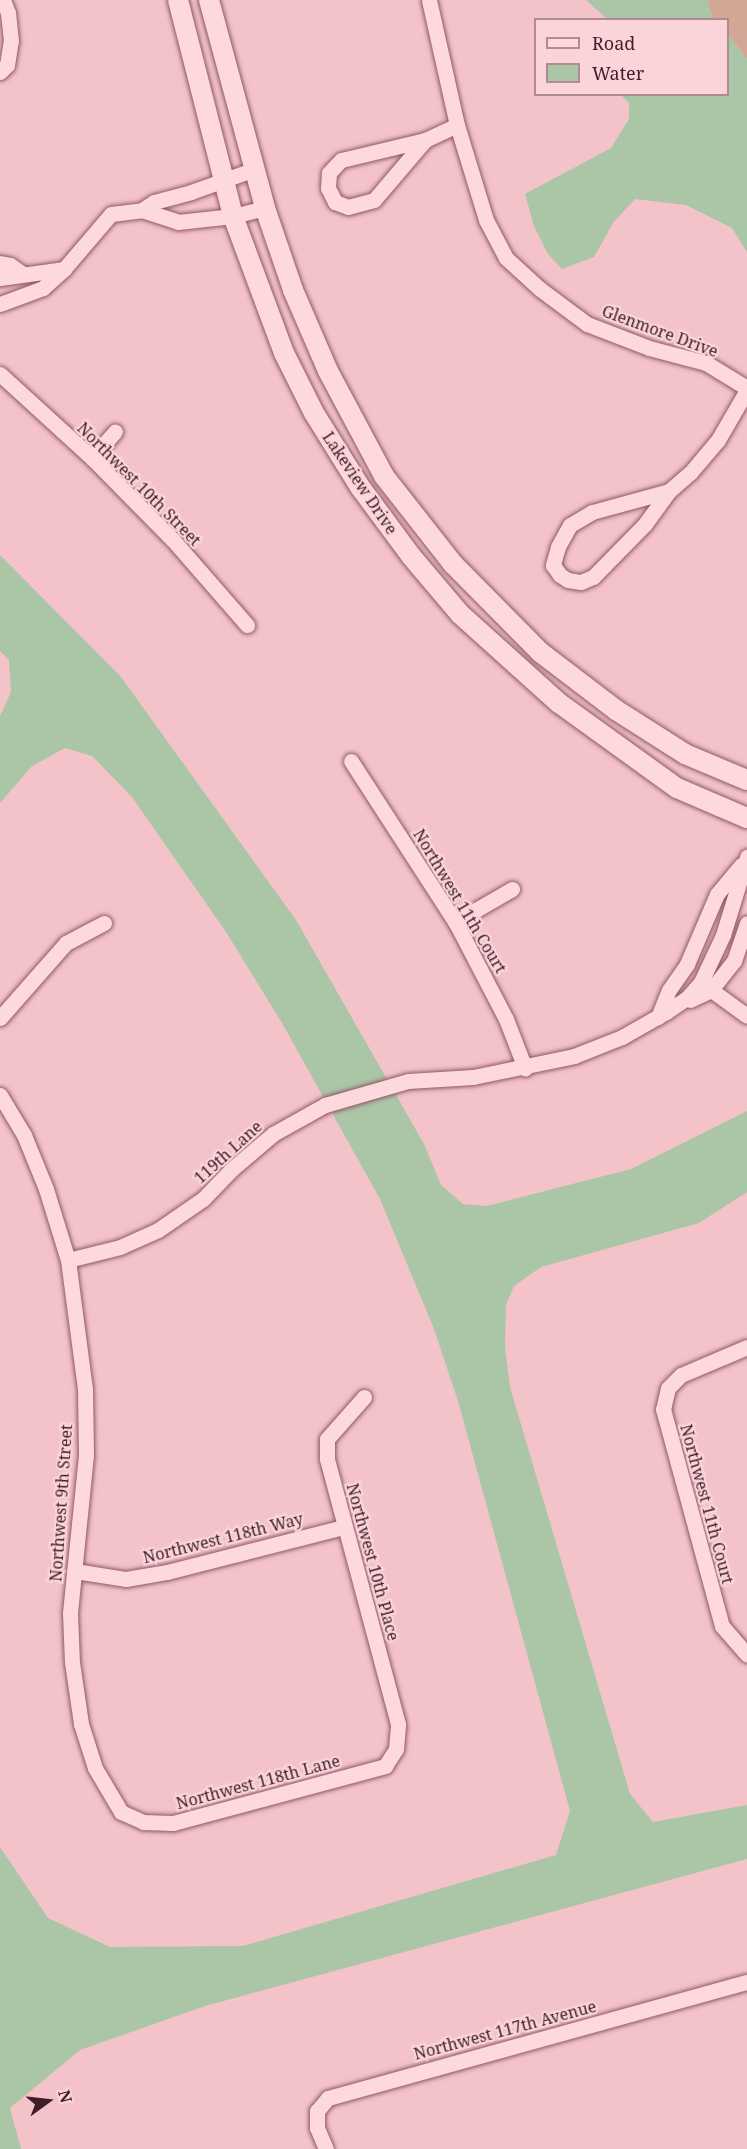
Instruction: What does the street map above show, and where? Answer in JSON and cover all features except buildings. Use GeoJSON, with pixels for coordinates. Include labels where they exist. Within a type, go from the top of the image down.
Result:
{"type":"FeatureCollection","features":[{"type":"Feature","properties":{"kind":"street"},"geometry":{"type":"LineString","coordinates":[[3,0],[8,13],[11,41],[4,68]]}},
{"type":"Feature","properties":{"kind":"street","name":"Lakeview Drive"},"geometry":{"type":"LineString","coordinates":[[178,0],[233,216],[284,353],[314,412],[360,487],[453,606],[500,653],[559,703],[677,788],[747,818]]}},
{"type":"Feature","properties":{"kind":"street","name":"Lakeview Drive"},"geometry":{"type":"LineString","coordinates":[[209,0],[265,208],[293,290],[334,382],[384,476],[453,564],[540,652],[616,710],[685,754],[747,780]]}},
{"type":"Feature","properties":{"kind":"street","name":"Glenmore Drive"},"geometry":{"type":"LineString","coordinates":[[429,0],[457,125],[486,220],[506,258],[587,324],[649,348],[706,363],[747,389],[718,440],[690,473],[669,491],[645,524],[593,577],[581,582],[568,580],[560,575],[553,565],[558,547],[570,525],[592,512],[669,491]]}},
{"type":"Feature","properties":{"kind":"street"},"geometry":{"type":"LineString","coordinates":[[425,141],[374,200],[348,207],[335,202],[328,188],[329,173],[341,160],[425,141],[457,125]]}},
{"type":"Feature","properties":{"kind":"street"},"geometry":{"type":"LineString","coordinates":[[142,210],[154,202],[255,169]]}},
{"type":"Feature","properties":{"kind":"street"},"geometry":{"type":"LineString","coordinates":[[0,304],[43,288],[64,269],[111,214],[142,210],[178,222],[233,216],[265,208]]}},
{"type":"Feature","properties":{"kind":"street"},"geometry":{"type":"LineString","coordinates":[[0,263],[10,265],[23,274]]}},
{"type":"Feature","properties":{"kind":"street"},"geometry":{"type":"LineString","coordinates":[[0,278],[64,269]]}},
{"type":"Feature","properties":{"kind":"street","name":"Northwest 10th Street"},"geometry":{"type":"LineString","coordinates":[[0,374],[92,458],[173,540],[247,625]]}},
{"type":"Feature","properties":{"kind":"street"},"geometry":{"type":"LineString","coordinates":[[92,458],[115,432]]}},
{"type":"Feature","properties":{"kind":"street","name":"Northwest 11th Court"},"geometry":{"type":"LineString","coordinates":[[351,761],[455,922],[506,1019],[525,1068]]}},
{"type":"Feature","properties":{"kind":"street"},"geometry":{"type":"LineString","coordinates":[[662,1014],[669,990],[684,968],[717,894],[747,857]]}},
{"type":"Feature","properties":{"kind":"street"},"geometry":{"type":"LineString","coordinates":[[706,986],[747,857]]}},
{"type":"Feature","properties":{"kind":"street"},"geometry":{"type":"LineString","coordinates":[[455,922],[512,890]]}},
{"type":"Feature","properties":{"kind":"street"},"geometry":{"type":"LineString","coordinates":[[0,1018],[66,943],[104,922]]}},
{"type":"Feature","properties":{"kind":"street"},"geometry":{"type":"LineString","coordinates":[[706,986],[734,961],[747,923]]}},
{"type":"Feature","properties":{"kind":"street"},"geometry":{"type":"LineString","coordinates":[[684,968],[747,1016]]}},
{"type":"Feature","properties":{"kind":"street","name":"119th Lane"},"geometry":{"type":"LineString","coordinates":[[68,1260],[120,1248],[158,1230],[203,1199],[232,1169],[273,1134],[316,1110],[360,1094],[408,1081],[472,1077],[525,1068],[574,1056],[622,1037],[706,986]]}},
{"type":"Feature","properties":{"kind":"street","name":"Northwest 9th Street"},"geometry":{"type":"LineString","coordinates":[[0,1095],[24,1135],[46,1189],[68,1260],[86,1389],[86,1455],[70,1613],[72,1662],[81,1724],[95,1768],[121,1812]]}},
{"type":"Feature","properties":{"kind":"street","name":"Northwest 11th Court"},"geometry":{"type":"LineString","coordinates":[[747,1347],[681,1375],[668,1388],[663,1409],[722,1626],[747,1655]]}},
{"type":"Feature","properties":{"kind":"street","name":"Northwest 10th Place"},"geometry":{"type":"LineString","coordinates":[[364,1397],[327,1438],[327,1458],[398,1724],[396,1749]]}},
{"type":"Feature","properties":{"kind":"street","name":"Northwest 118th Way"},"geometry":{"type":"LineString","coordinates":[[75,1571],[126,1579],[167,1572],[344,1527]]}},
{"type":"Feature","properties":{"kind":"street","name":"Northwest 118th Lane"},"geometry":{"type":"LineString","coordinates":[[121,1812],[143,1822],[173,1823],[385,1766],[396,1749]]}},
{"type":"Feature","properties":{"kind":"street","name":"Northwest 117th Avenue"},"geometry":{"type":"LineString","coordinates":[[326,2149],[318,2128],[317,2111],[328,2098],[747,1982]]}},
{"type":"Feature","properties":{"kind":"shaded area"},"geometry":{"type":"Polygon","coordinates":[[[707,0],[747,0],[747,59],[729,36],[729,18],[713,18],[707,0]]]}},
{"type":"Feature","properties":{"kind":"water"},"geometry":{"type":"Polygon","coordinates":[[[586,0],[707,0],[713,18],[606,18],[586,0]]]}},
{"type":"Feature","properties":{"kind":"water"},"geometry":{"type":"Polygon","coordinates":[[[729,36],[747,59],[747,252],[732,228],[686,205],[635,199],[613,223],[594,257],[562,269],[548,254],[534,226],[525,194],[611,148],[629,119],[629,103],[622,96],[729,96],[729,36]]]}},
{"type":"Feature","properties":{"kind":"water"},"geometry":{"type":"Polygon","coordinates":[[[0,555],[121,677],[296,920],[424,1144],[441,1185],[463,1204],[487,1206],[631,1169],[747,1111],[747,1192],[699,1223],[541,1267],[514,1286],[506,1305],[505,1347],[510,1387],[630,1794],[653,1822],[747,1805],[747,1859],[205,2006],[80,2050],[10,2108],[21,2149],[0,2149],[0,1847],[48,1918],[110,1947],[243,1946],[556,1855],[570,1811],[458,1401],[434,1329],[380,1199],[282,1023],[226,932],[132,797],[92,756],[65,748],[32,766],[0,803],[0,716],[11,692],[9,660],[0,651],[0,555]]]}}]}
